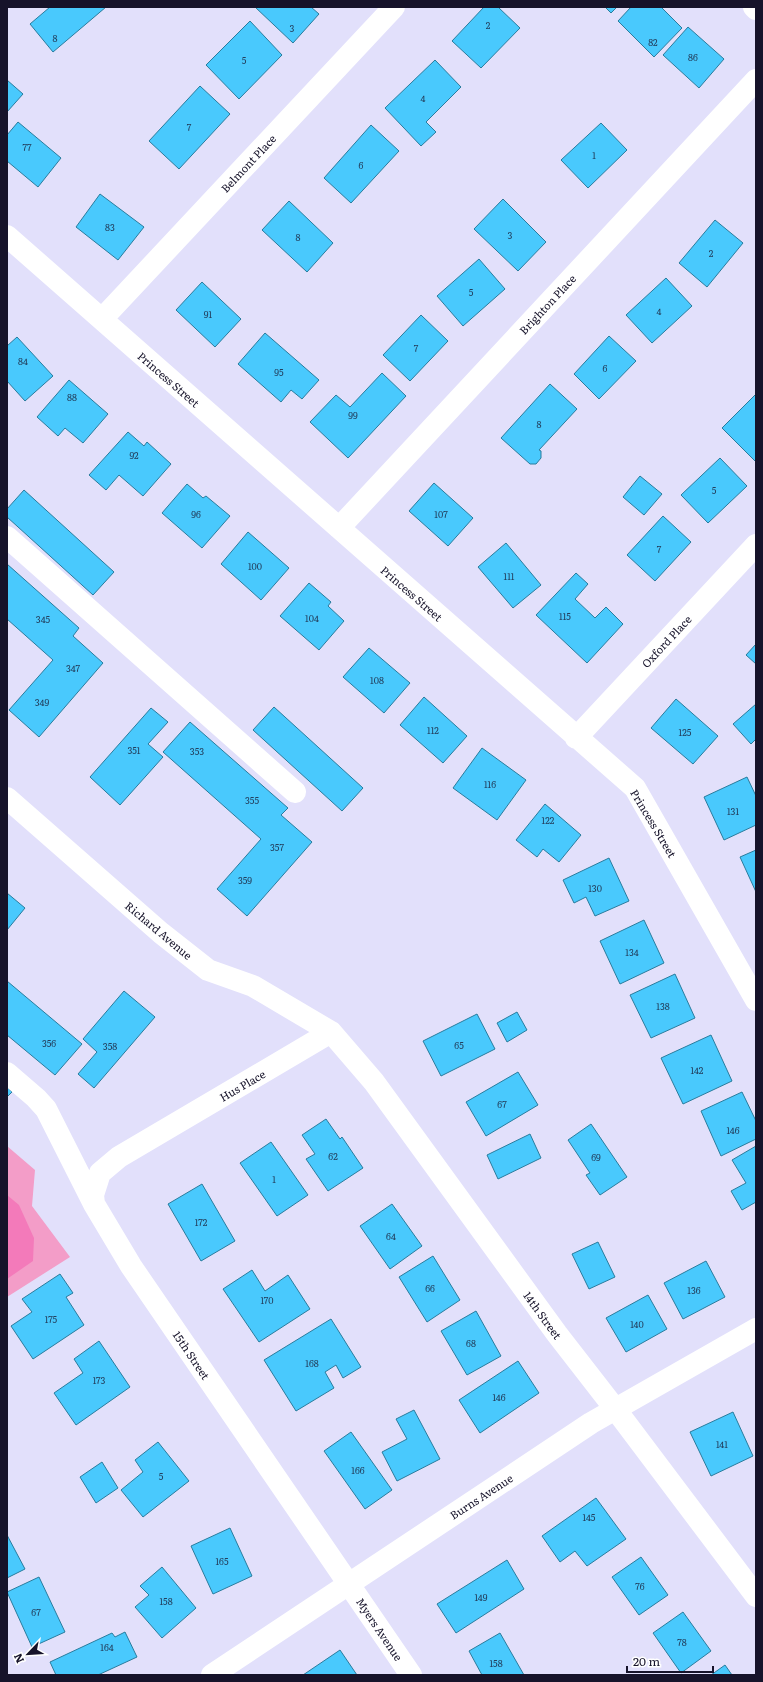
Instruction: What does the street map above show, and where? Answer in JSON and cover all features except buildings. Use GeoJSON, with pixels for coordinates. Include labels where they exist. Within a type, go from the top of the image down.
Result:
{"type":"FeatureCollection","features":[{"type":"Feature","properties":{"kind":"street","name":"Belmont Place"},"geometry":{"type":"LineString","coordinates":[[102,319],[394,7]]}},
{"type":"Feature","properties":{"kind":"street","name":"Brighton Place"},"geometry":{"type":"LineString","coordinates":[[339,528],[756,80]]}},
{"type":"Feature","properties":{"kind":"street","name":"Princess Street"},"geometry":{"type":"LineString","coordinates":[[7,236],[576,738],[635,788],[756,1000]]}},
{"type":"Feature","properties":{"kind":"street"},"geometry":{"type":"LineString","coordinates":[[7,537],[295,792]]}},
{"type":"Feature","properties":{"kind":"street","name":"Oxford Place"},"geometry":{"type":"LineString","coordinates":[[576,738],[756,545]]}},
{"type":"Feature","properties":{"kind":"street","name":"Richard Avenue"},"geometry":{"type":"LineString","coordinates":[[7,798],[161,933],[208,970],[253,986],[331,1032]]}},
{"type":"Feature","properties":{"kind":"street","name":"Hus Place"},"geometry":{"type":"LineString","coordinates":[[94,1204],[93,1195],[100,1173],[119,1157],[331,1032]]}},
{"type":"Feature","properties":{"kind":"street","name":"14th Street"},"geometry":{"type":"LineString","coordinates":[[331,1032],[374,1082],[557,1334],[756,1596]]}},
{"type":"Feature","properties":{"kind":"street","name":"15th Street"},"geometry":{"type":"LineString","coordinates":[[7,1073],[36,1098],[46,1109],[94,1204],[131,1266],[349,1583]]}},
{"type":"Feature","properties":{"kind":"street","name":"Burns Avenue"},"geometry":{"type":"LineString","coordinates":[[212,1675],[591,1423],[756,1329]]}},
{"type":"Feature","properties":{"kind":"street","name":"Myers Avenue"},"geometry":{"type":"LineString","coordinates":[[349,1583],[411,1675]]}},
{"type":"Feature","properties":{"kind":"shaded area"},"geometry":{"type":"Polygon","coordinates":[[[7,1146],[35,1170],[32,1206],[70,1257],[7,1297],[7,1146]]]}},
{"type":"Feature","properties":{"kind":"shaded area"},"geometry":{"type":"Polygon","coordinates":[[[7,1195],[19,1205],[34,1238],[33,1261],[7,1279],[7,1195]]]}}]}
